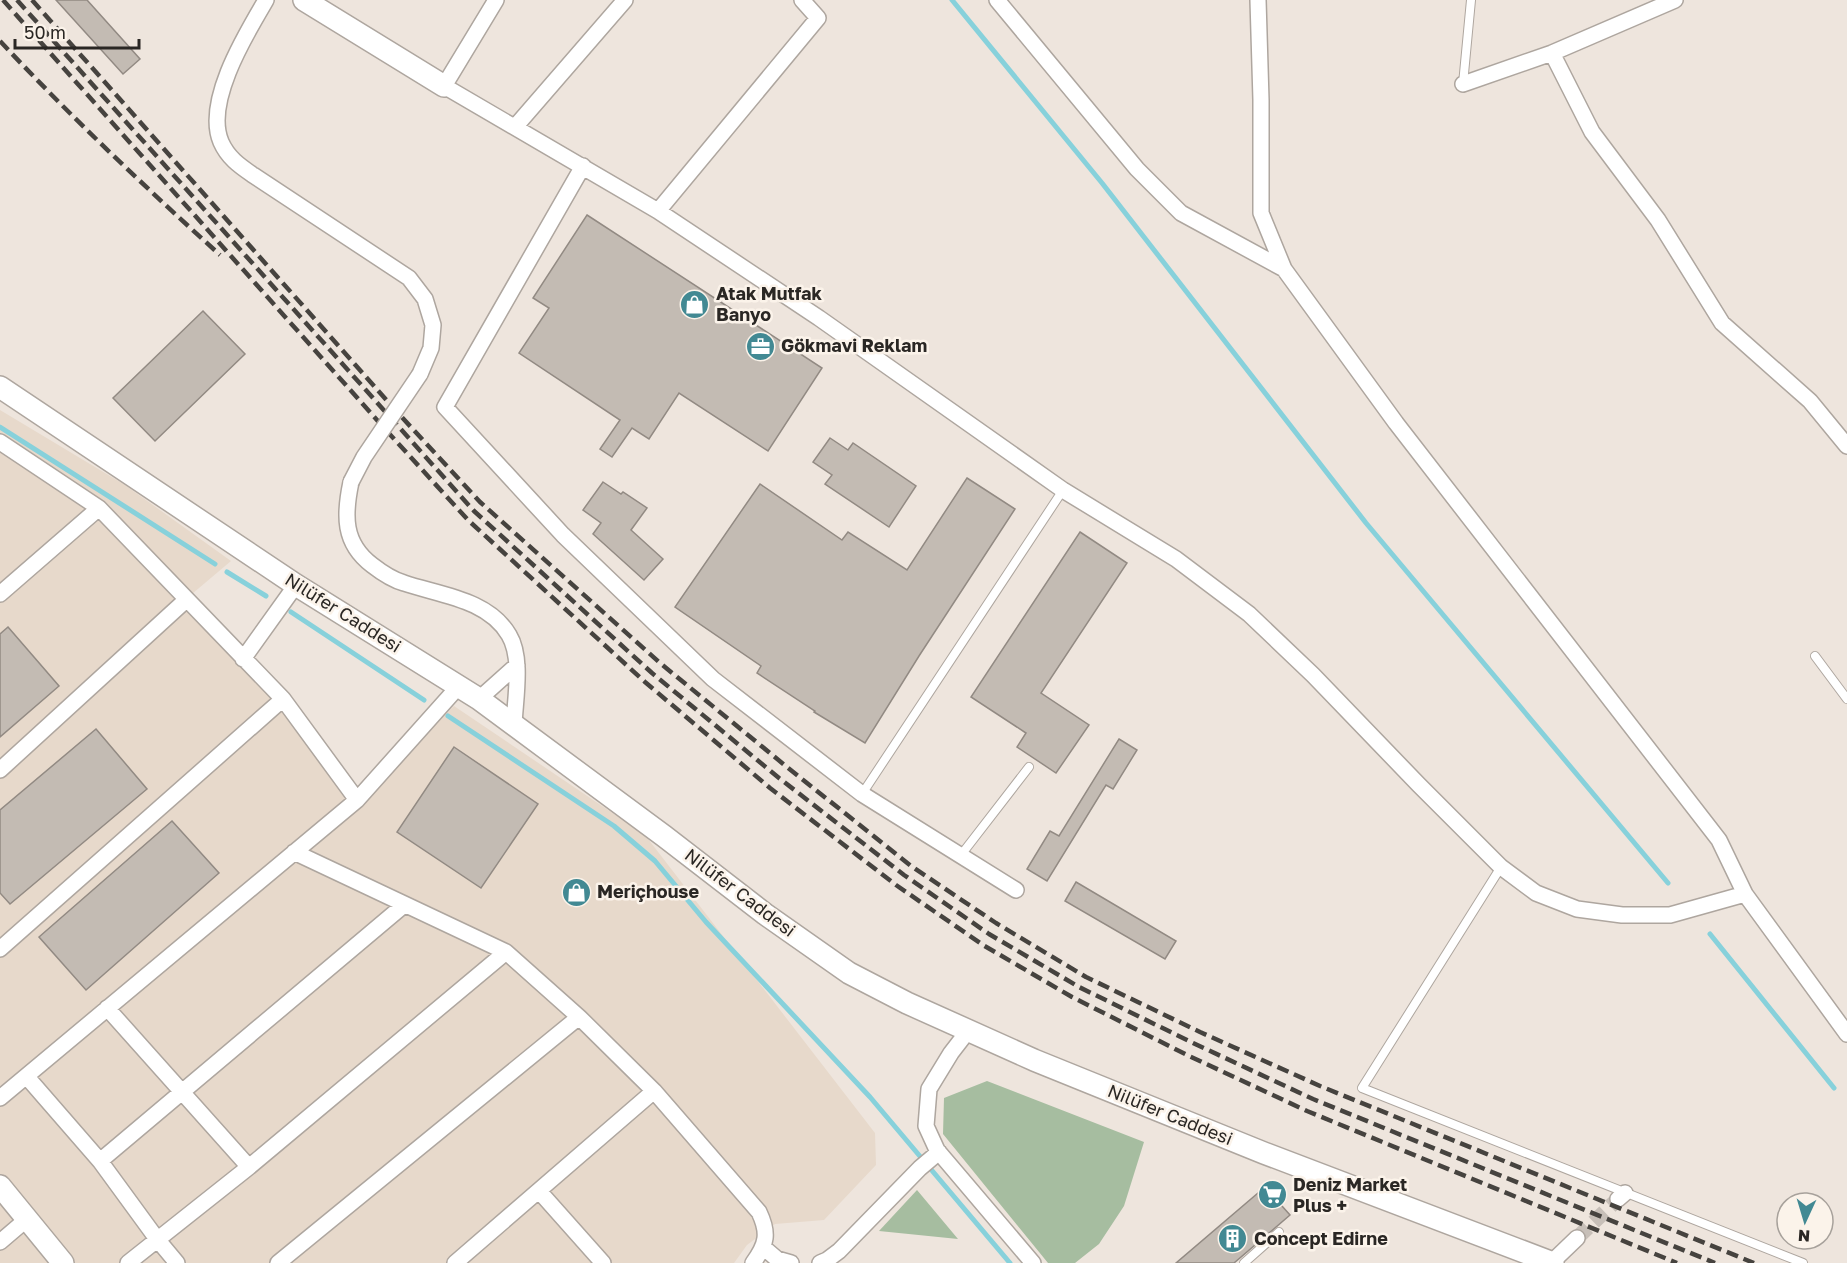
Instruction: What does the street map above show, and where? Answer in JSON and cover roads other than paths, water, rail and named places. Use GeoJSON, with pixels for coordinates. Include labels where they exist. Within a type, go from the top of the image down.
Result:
{"type":"FeatureCollection","features":[{"type":"Feature","properties":{"kind":"main road"},"geometry":{"type":"LineString","coordinates":[[304,0],[444,86]]}},
{"type":"Feature","properties":{"kind":"main road","name":"Nilüfer Caddesi"},"geometry":{"type":"LineString","coordinates":[[0,387],[296,585],[479,699],[765,914],[849,973],[968,1031],[1264,1153],[1552,1263]]}},
{"type":"Feature","properties":{"kind":"main road"},"geometry":{"type":"LineString","coordinates":[[0,1186],[63,1263]]}},
{"type":"Feature","properties":{"kind":"street"},"geometry":{"type":"LineString","coordinates":[[266,0],[234,57],[222,88],[217,119],[220,141],[232,160],[409,278],[425,299],[433,325],[431,348],[420,374],[364,457],[351,482],[346,504],[351,540],[362,557],[379,571],[401,583],[465,602],[483,610],[499,622],[509,635],[516,651],[514,725]]}},
{"type":"Feature","properties":{"kind":"street"},"geometry":{"type":"LineString","coordinates":[[496,0],[444,86],[658,211],[819,318],[1063,490],[1176,559],[1249,614],[1313,675],[1501,867],[1536,893],[1577,909],[1622,915],[1670,915],[1745,894]]}},
{"type":"Feature","properties":{"kind":"street"},"geometry":{"type":"LineString","coordinates":[[515,127],[625,0]]}},
{"type":"Feature","properties":{"kind":"street"},"geometry":{"type":"LineString","coordinates":[[658,211],[818,18],[802,0]]}},
{"type":"Feature","properties":{"kind":"street"},"geometry":{"type":"LineString","coordinates":[[997,0],[1137,169],[1181,213],[1284,269]]}},
{"type":"Feature","properties":{"kind":"street"},"geometry":{"type":"LineString","coordinates":[[1258,0],[1261,213],[1284,269],[1396,423],[1719,840],[1745,894],[1847,1034]]}},
{"type":"Feature","properties":{"kind":"street"},"geometry":{"type":"LineString","coordinates":[[1463,84],[1552,53],[1675,0]]}},
{"type":"Feature","properties":{"kind":"street"},"geometry":{"type":"LineString","coordinates":[[1552,53],[1592,132],[1658,220],[1722,323],[1810,401],[1847,446]]}},
{"type":"Feature","properties":{"kind":"street"},"geometry":{"type":"LineString","coordinates":[[583,166],[445,407],[563,535],[713,679],[862,795],[1017,890]]}},
{"type":"Feature","properties":{"kind":"street"},"geometry":{"type":"LineString","coordinates":[[0,442],[99,508],[284,699],[357,800]]}},
{"type":"Feature","properties":{"kind":"street"},"geometry":{"type":"LineString","coordinates":[[0,594],[99,508]]}},
{"type":"Feature","properties":{"kind":"street"},"geometry":{"type":"LineString","coordinates":[[243,659],[296,585]]}},
{"type":"Feature","properties":{"kind":"street"},"geometry":{"type":"LineString","coordinates":[[0,770],[186,600]]}},
{"type":"Feature","properties":{"kind":"street"},"geometry":{"type":"LineString","coordinates":[[479,699],[517,665]]}},
{"type":"Feature","properties":{"kind":"street"},"geometry":{"type":"LineString","coordinates":[[0,1098],[357,800],[458,687]]}},
{"type":"Feature","properties":{"kind":"street"},"geometry":{"type":"LineString","coordinates":[[0,949],[284,699]]}},
{"type":"Feature","properties":{"kind":"street"},"geometry":{"type":"LineString","coordinates":[[294,852],[506,951],[579,1017],[654,1091],[759,1212],[766,1236],[763,1247],[753,1263]]}},
{"type":"Feature","properties":{"kind":"street"},"geometry":{"type":"LineString","coordinates":[[100,1161],[404,905]]}},
{"type":"Feature","properties":{"kind":"street"},"geometry":{"type":"LineString","coordinates":[[128,1263],[249,1167],[506,951]]}},
{"type":"Feature","properties":{"kind":"street"},"geometry":{"type":"LineString","coordinates":[[107,1008],[249,1167]]}},
{"type":"Feature","properties":{"kind":"street"},"geometry":{"type":"LineString","coordinates":[[278,1263],[579,1017]]}},
{"type":"Feature","properties":{"kind":"street"},"geometry":{"type":"LineString","coordinates":[[968,1031],[951,1053],[929,1089],[926,1126],[939,1152],[1033,1263]]}},
{"type":"Feature","properties":{"kind":"street"},"geometry":{"type":"LineString","coordinates":[[27,1077],[100,1161],[177,1263]]}},
{"type":"Feature","properties":{"kind":"street"},"geometry":{"type":"LineString","coordinates":[[465,1260],[539,1191],[654,1091]]}},
{"type":"Feature","properties":{"kind":"street"},"geometry":{"type":"LineString","coordinates":[[820,1263],[839,1251],[920,1168],[939,1152]]}},
{"type":"Feature","properties":{"kind":"street"},"geometry":{"type":"LineString","coordinates":[[539,1191],[603,1263]]}},
{"type":"Feature","properties":{"kind":"street"},"geometry":{"type":"LineString","coordinates":[[0,1242],[27,1219]]}},
{"type":"Feature","properties":{"kind":"street"},"geometry":{"type":"LineString","coordinates":[[1552,1263],[1577,1238]]}},
{"type":"Feature","properties":{"kind":"street"},"geometry":{"type":"LineString","coordinates":[[763,1247],[777,1259],[791,1263]]}},
{"type":"Feature","properties":{"kind":"lane"},"geometry":{"type":"LineString","coordinates":[[1463,84],[1471,0]]}},
{"type":"Feature","properties":{"kind":"lane"},"geometry":{"type":"LineString","coordinates":[[862,795],[1063,490]]}},
{"type":"Feature","properties":{"kind":"lane"},"geometry":{"type":"LineString","coordinates":[[1815,656],[1847,699]]}},
{"type":"Feature","properties":{"kind":"lane"},"geometry":{"type":"LineString","coordinates":[[961,855],[1029,766]]}},
{"type":"Feature","properties":{"kind":"lane"},"geometry":{"type":"LineString","coordinates":[[1501,867],[1362,1088],[1622,1196],[1803,1263]]}},
{"type":"Feature","properties":{"kind":"lane"},"geometry":{"type":"LineString","coordinates":[[1244,1263],[1279,1232]]}},
{"type":"Feature","properties":{"kind":"waterway"},"geometry":{"type":"LineString","coordinates":[[952,0],[1102,183],[1366,523],[1668,883]]}},
{"type":"Feature","properties":{"kind":"waterway"},"geometry":{"type":"LineString","coordinates":[[0,427],[215,564]]}},
{"type":"Feature","properties":{"kind":"waterway"},"geometry":{"type":"LineString","coordinates":[[227,572],[266,596]]}},
{"type":"Feature","properties":{"kind":"waterway"},"geometry":{"type":"LineString","coordinates":[[291,612],[424,700]]}},
{"type":"Feature","properties":{"kind":"waterway"},"geometry":{"type":"LineString","coordinates":[[448,716],[614,826],[655,861],[706,922],[870,1097],[1010,1263]]}},
{"type":"Feature","properties":{"kind":"waterway"},"geometry":{"type":"LineString","coordinates":[[1710,934],[1834,1088]]}},
{"type":"Feature","properties":{"kind":"tunnel"},"geometry":{"type":"LineString","coordinates":[[1577,1238],[1618,1199]]}},
{"type":"Feature","properties":{"kind":"railway"},"geometry":{"type":"LineString","coordinates":[[3,0],[468,520],[645,682],[770,788],[896,885],[983,945],[1072,997],[1187,1055],[1307,1111],[1677,1263]]}},
{"type":"Feature","properties":{"kind":"railway"},"geometry":{"type":"LineString","coordinates":[[17,0],[474,511],[652,673],[779,778],[904,875],[989,934],[1079,987],[1193,1043],[1313,1099],[1715,1263]]}},
{"type":"Feature","properties":{"kind":"railway"},"geometry":{"type":"LineString","coordinates":[[32,0],[398,413],[480,502],[660,663],[911,866],[996,923],[1086,977],[1200,1032],[1320,1086],[1754,1263]]}},
{"type":"Feature","properties":{"kind":"railway"},"geometry":{"type":"LineString","coordinates":[[0,41],[108,150],[220,255]]}},
{"type":"Feature","properties":{"kind":"place","name":"Atak Mutfak Banyo"},"geometry":{"type":"Point","coordinates":[695,304]}},
{"type":"Feature","properties":{"kind":"place","name":"Gökmavi Reklam"},"geometry":{"type":"Point","coordinates":[760,346]}},
{"type":"Feature","properties":{"kind":"place","name":"Meriçhouse"},"geometry":{"type":"Point","coordinates":[576,892]}},
{"type":"Feature","properties":{"kind":"place","name":"Deniz Market Plus +"},"geometry":{"type":"Point","coordinates":[1272,1195]}},
{"type":"Feature","properties":{"kind":"place","name":"Concept Edirne"},"geometry":{"type":"Point","coordinates":[1233,1239]}}]}
